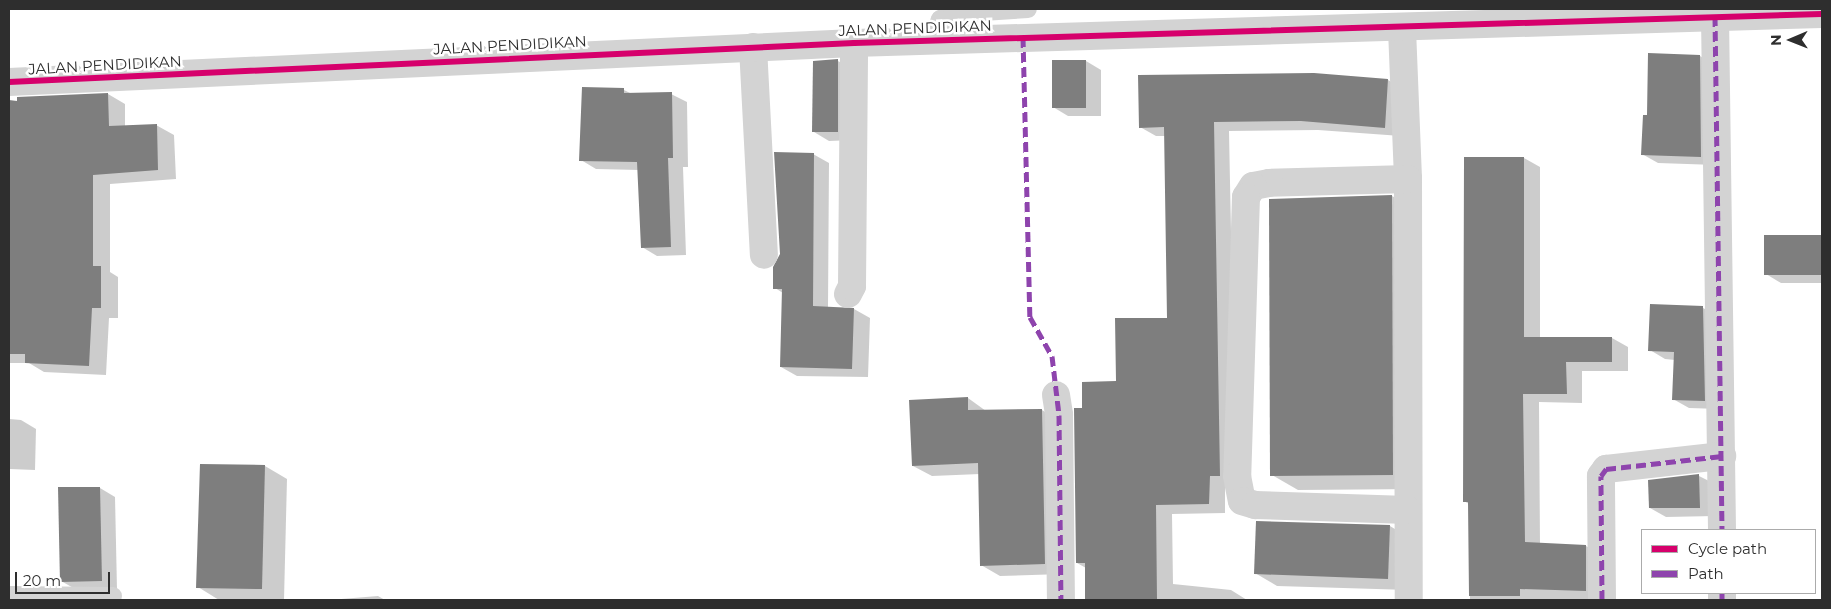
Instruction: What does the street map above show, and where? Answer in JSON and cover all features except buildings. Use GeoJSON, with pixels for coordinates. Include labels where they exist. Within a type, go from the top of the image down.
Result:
{"type":"FeatureCollection","features":[{"type":"Feature","properties":{"kind":"street","name":"JALAN PENDIDIKAN"},"geometry":{"type":"LineString","coordinates":[[9,82],[932,40],[1402,29],[1715,16],[1822,14]]}},
{"type":"Feature","properties":{"kind":"street"},"geometry":{"type":"LineString","coordinates":[[1715,16],[1722,529]]}},
{"type":"Feature","properties":{"kind":"street"},"geometry":{"type":"LineString","coordinates":[[1402,29],[1408,179],[1409,600]]}},
{"type":"Feature","properties":{"kind":"street"},"geometry":{"type":"LineString","coordinates":[[848,294],[852,286],[854,43]]}},
{"type":"Feature","properties":{"kind":"street"},"geometry":{"type":"LineString","coordinates":[[753,47],[764,255]]}},
{"type":"Feature","properties":{"kind":"street"},"geometry":{"type":"LineString","coordinates":[[1408,179],[1270,183],[1253,186],[1246,197],[1237,476],[1242,501],[1255,505],[1408,510]]}},
{"type":"Feature","properties":{"kind":"street"},"geometry":{"type":"LineString","coordinates":[[1056,395],[1059,416],[1061,600]]}},
{"type":"Feature","properties":{"kind":"street"},"geometry":{"type":"LineString","coordinates":[[1602,600],[1601,476],[1606,469],[1722,456]]}},
{"type":"Feature","properties":{"kind":"lane"},"geometry":{"type":"LineString","coordinates":[[932,40],[940,19],[952,14],[1028,9]]}},
{"type":"Feature","properties":{"kind":"lane"},"geometry":{"type":"LineString","coordinates":[[9,595],[112,596]]}},
{"type":"Feature","properties":{"kind":"marked path"},"geometry":{"type":"LineString","coordinates":[[1715,16],[1722,529]]}},
{"type":"Feature","properties":{"kind":"marked path"},"geometry":{"type":"LineString","coordinates":[[1023,37],[1030,317],[1052,356],[1059,415],[1061,600]]}},
{"type":"Feature","properties":{"kind":"marked path"},"geometry":{"type":"LineString","coordinates":[[1602,600],[1601,476],[1606,469],[1722,456]]}},
{"type":"Feature","properties":{"kind":"marked path"},"geometry":{"type":"LineString","coordinates":[[1722,594],[1722,600]]}},
{"type":"Feature","properties":{"kind":"cycle path"},"geometry":{"type":"LineString","coordinates":[[9,82],[854,43],[1822,14]]}}]}
